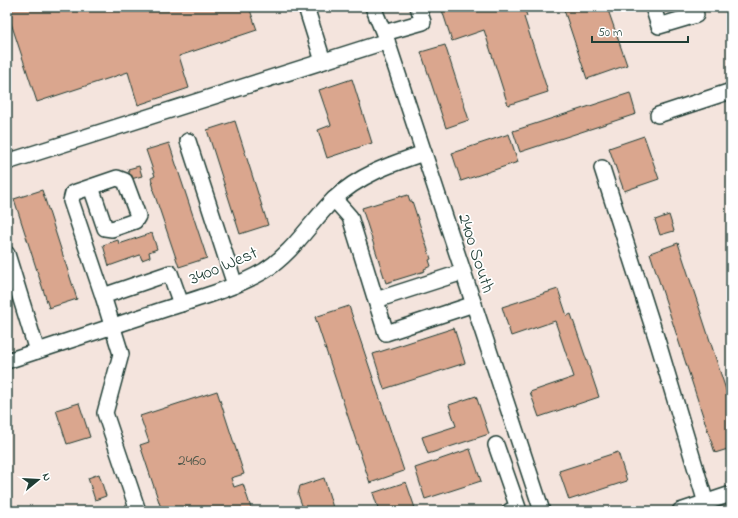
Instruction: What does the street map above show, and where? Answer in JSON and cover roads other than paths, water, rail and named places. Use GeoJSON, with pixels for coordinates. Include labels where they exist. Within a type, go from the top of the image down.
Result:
{"type":"FeatureCollection","features":[{"type":"Feature","properties":{"kind":"street"},"geometry":{"type":"LineString","coordinates":[[306,7],[323,61]]}},
{"type":"Feature","properties":{"kind":"street","name":"2400 South"},"geometry":{"type":"LineString","coordinates":[[373,7],[385,37],[424,153],[542,511]]}},
{"type":"Feature","properties":{"kind":"street"},"geometry":{"type":"LineString","coordinates":[[7,162],[323,61],[423,22],[418,7]]}},
{"type":"Feature","properties":{"kind":"street"},"geometry":{"type":"LineString","coordinates":[[653,7],[659,26],[696,15],[694,7]]}},
{"type":"Feature","properties":{"kind":"street"},"geometry":{"type":"LineString","coordinates":[[658,115],[731,91]]}},
{"type":"Feature","properties":{"kind":"street"},"geometry":{"type":"LineString","coordinates":[[188,141],[234,285]]}},
{"type":"Feature","properties":{"kind":"street","name":"3400 West"},"geometry":{"type":"LineString","coordinates":[[7,361],[181,304],[234,285],[265,270],[277,261],[305,233],[334,199],[360,179],[375,171],[424,153]]}},
{"type":"Feature","properties":{"kind":"street"},"geometry":{"type":"LineString","coordinates":[[602,168],[658,343],[706,503]]}},
{"type":"Feature","properties":{"kind":"street"},"geometry":{"type":"LineString","coordinates":[[91,187],[73,193],[71,201],[121,354],[105,413],[138,511]]}},
{"type":"Feature","properties":{"kind":"street"},"geometry":{"type":"LineString","coordinates":[[334,199],[350,217],[386,333],[474,304]]}},
{"type":"Feature","properties":{"kind":"street"},"geometry":{"type":"LineString","coordinates":[[7,254],[38,351]]}},
{"type":"Feature","properties":{"kind":"street"},"geometry":{"type":"LineString","coordinates":[[376,300],[463,272]]}},
{"type":"Feature","properties":{"kind":"street"},"geometry":{"type":"LineString","coordinates":[[103,296],[170,273],[181,304]]}},
{"type":"Feature","properties":{"kind":"street"},"geometry":{"type":"LineString","coordinates":[[496,445],[518,508],[510,511]]}},
{"type":"Feature","properties":{"kind":"street"},"geometry":{"type":"LineString","coordinates":[[680,511],[731,494]]}}]}
